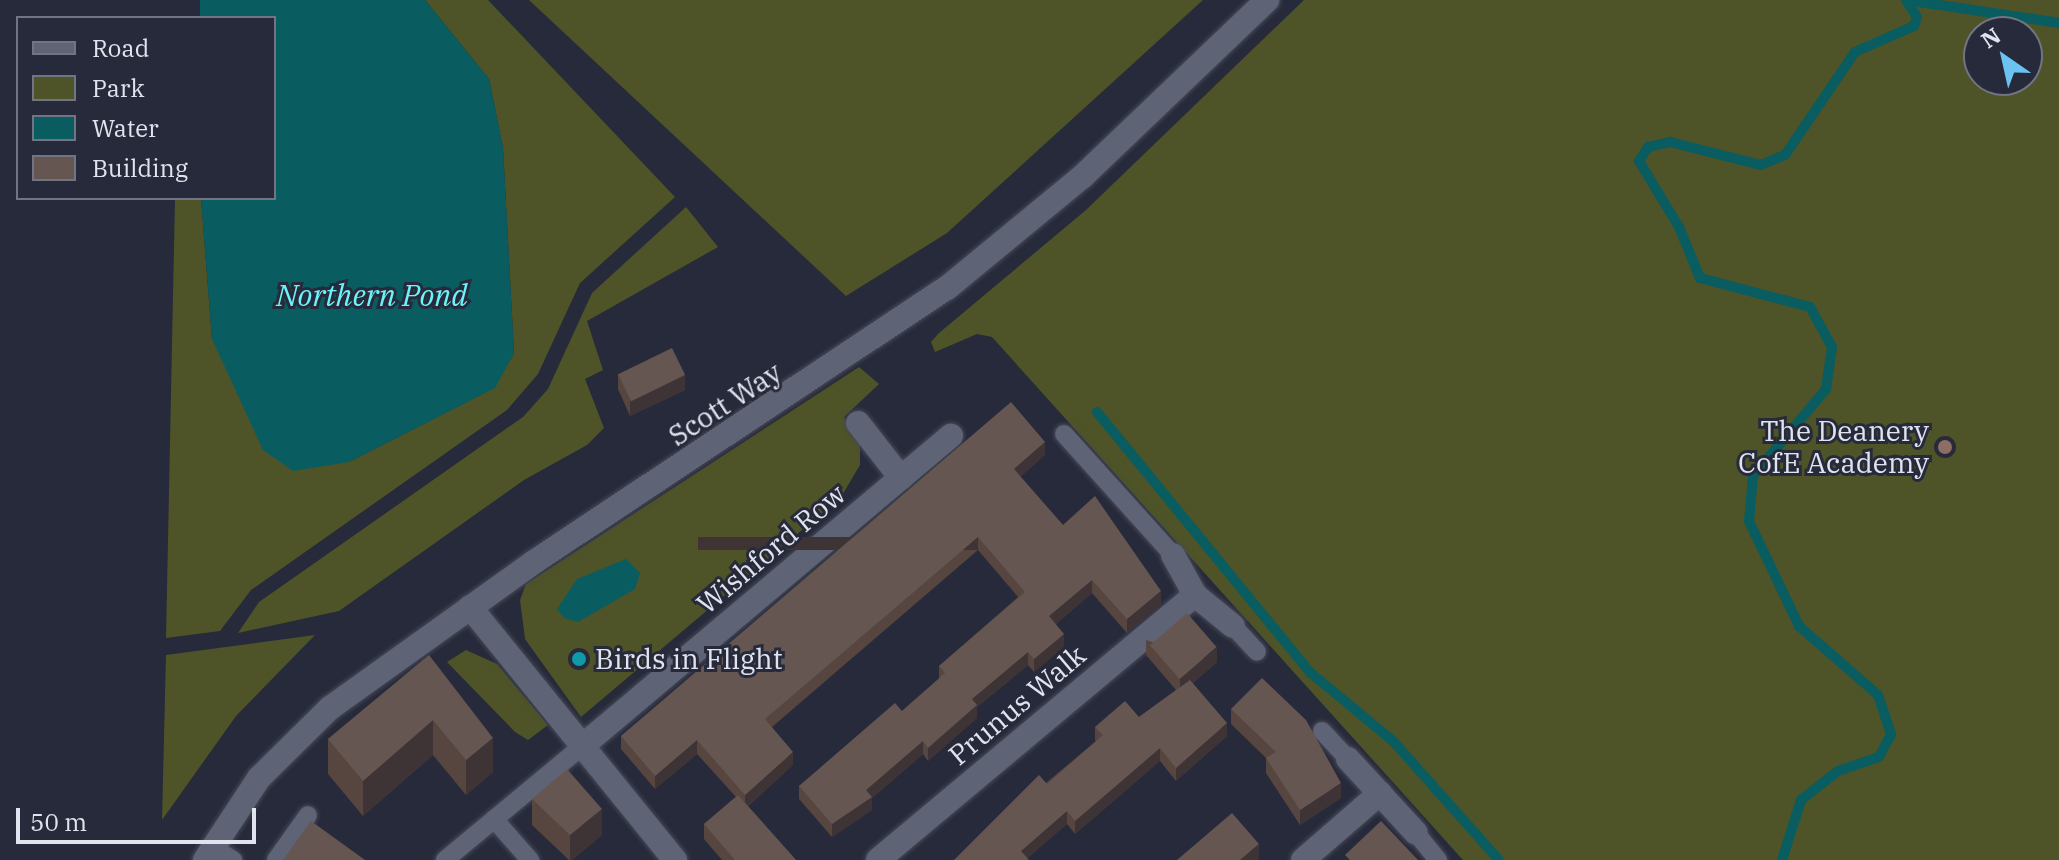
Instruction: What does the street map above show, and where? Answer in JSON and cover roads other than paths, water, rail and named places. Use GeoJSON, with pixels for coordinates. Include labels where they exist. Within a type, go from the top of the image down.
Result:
{"type":"FeatureCollection","features":[{"type":"Feature","properties":{"kind":"street","name":"Scott Way"},"geometry":{"type":"LineString","coordinates":[[208,853],[259,778],[309,727],[470,607],[959,279],[1083,176],[1267,0]]}},
{"type":"Feature","properties":{"kind":"street"},"geometry":{"type":"LineString","coordinates":[[858,423],[901,478]]}},
{"type":"Feature","properties":{"kind":"street","name":"Wishford Row"},"geometry":{"type":"LineString","coordinates":[[580,748],[951,436]]}},
{"type":"Feature","properties":{"kind":"street"},"geometry":{"type":"LineString","coordinates":[[1173,555],[1195,595],[1233,626]]}},
{"type":"Feature","properties":{"kind":"street","name":"Prunus Walk"},"geometry":{"type":"LineString","coordinates":[[878,860],[1195,595]]}},
{"type":"Feature","properties":{"kind":"street"},"geometry":{"type":"LineString","coordinates":[[470,607],[580,748],[675,860]]}},
{"type":"Feature","properties":{"kind":"street"},"geometry":{"type":"LineString","coordinates":[[1348,759],[1416,833]]}},
{"type":"Feature","properties":{"kind":"street"},"geometry":{"type":"LineString","coordinates":[[1303,860],[1380,793]]}},
{"type":"Feature","properties":{"kind":"lane"},"geometry":{"type":"LineString","coordinates":[[1064,434],[1173,555]]}},
{"type":"Feature","properties":{"kind":"lane"},"geometry":{"type":"LineString","coordinates":[[1233,626],[1257,652]]}},
{"type":"Feature","properties":{"kind":"lane"},"geometry":{"type":"LineString","coordinates":[[1322,731],[1348,759]]}},
{"type":"Feature","properties":{"kind":"lane","name":"Wishford Row"},"geometry":{"type":"LineString","coordinates":[[445,860],[580,748]]}},
{"type":"Feature","properties":{"kind":"lane"},"geometry":{"type":"LineString","coordinates":[[276,860],[308,815]]}},
{"type":"Feature","properties":{"kind":"lane"},"geometry":{"type":"LineString","coordinates":[[494,819],[530,860]]}},
{"type":"Feature","properties":{"kind":"lane"},"geometry":{"type":"LineString","coordinates":[[1416,833],[1438,860]]}},
{"type":"Feature","properties":{"kind":"lane","name":"Scott Way"},"geometry":{"type":"LineString","coordinates":[[208,853],[233,860]]}},
{"type":"Feature","properties":{"kind":"water","name":"Northern Pond"},"geometry":{"type":"Polygon","coordinates":[[[200,0],[425,0],[489,79],[503,148],[514,353],[495,388],[349,462],[293,471],[263,450],[212,339],[201,200],[276,200],[276,16],[200,16],[200,0]]]}},
{"type":"Feature","properties":{"kind":"water"},"geometry":{"type":"Polygon","coordinates":[[[626,559],[640,573],[635,589],[578,622],[564,618],[557,609],[577,579],[626,559]]]}},
{"type":"Feature","properties":{"kind":"waterway"},"geometry":{"type":"LineString","coordinates":[[1906,0],[2059,23]]}},
{"type":"Feature","properties":{"kind":"waterway"},"geometry":{"type":"LineString","coordinates":[[1782,860],[1801,800],[1838,771],[1879,757],[1891,734],[1878,695],[1799,626],[1749,521],[1753,476],[1826,389],[1832,347],[1810,307],[1700,278],[1679,227],[1639,161],[1648,147],[1670,142],[1761,165],[1785,155],[1855,52],[1914,26],[1917,17],[1906,0]]}},
{"type":"Feature","properties":{"kind":"waterway"},"geometry":{"type":"LineString","coordinates":[[1097,412],[1311,673],[1393,741],[1499,860]]}},
{"type":"Feature","properties":{"kind":"place","name":"The Deanery CofE Academy"},"geometry":{"type":"Point","coordinates":[1945,447]}},
{"type":"Feature","properties":{"kind":"place","name":"Birds in Flight"},"geometry":{"type":"Point","coordinates":[579,659]}}]}
